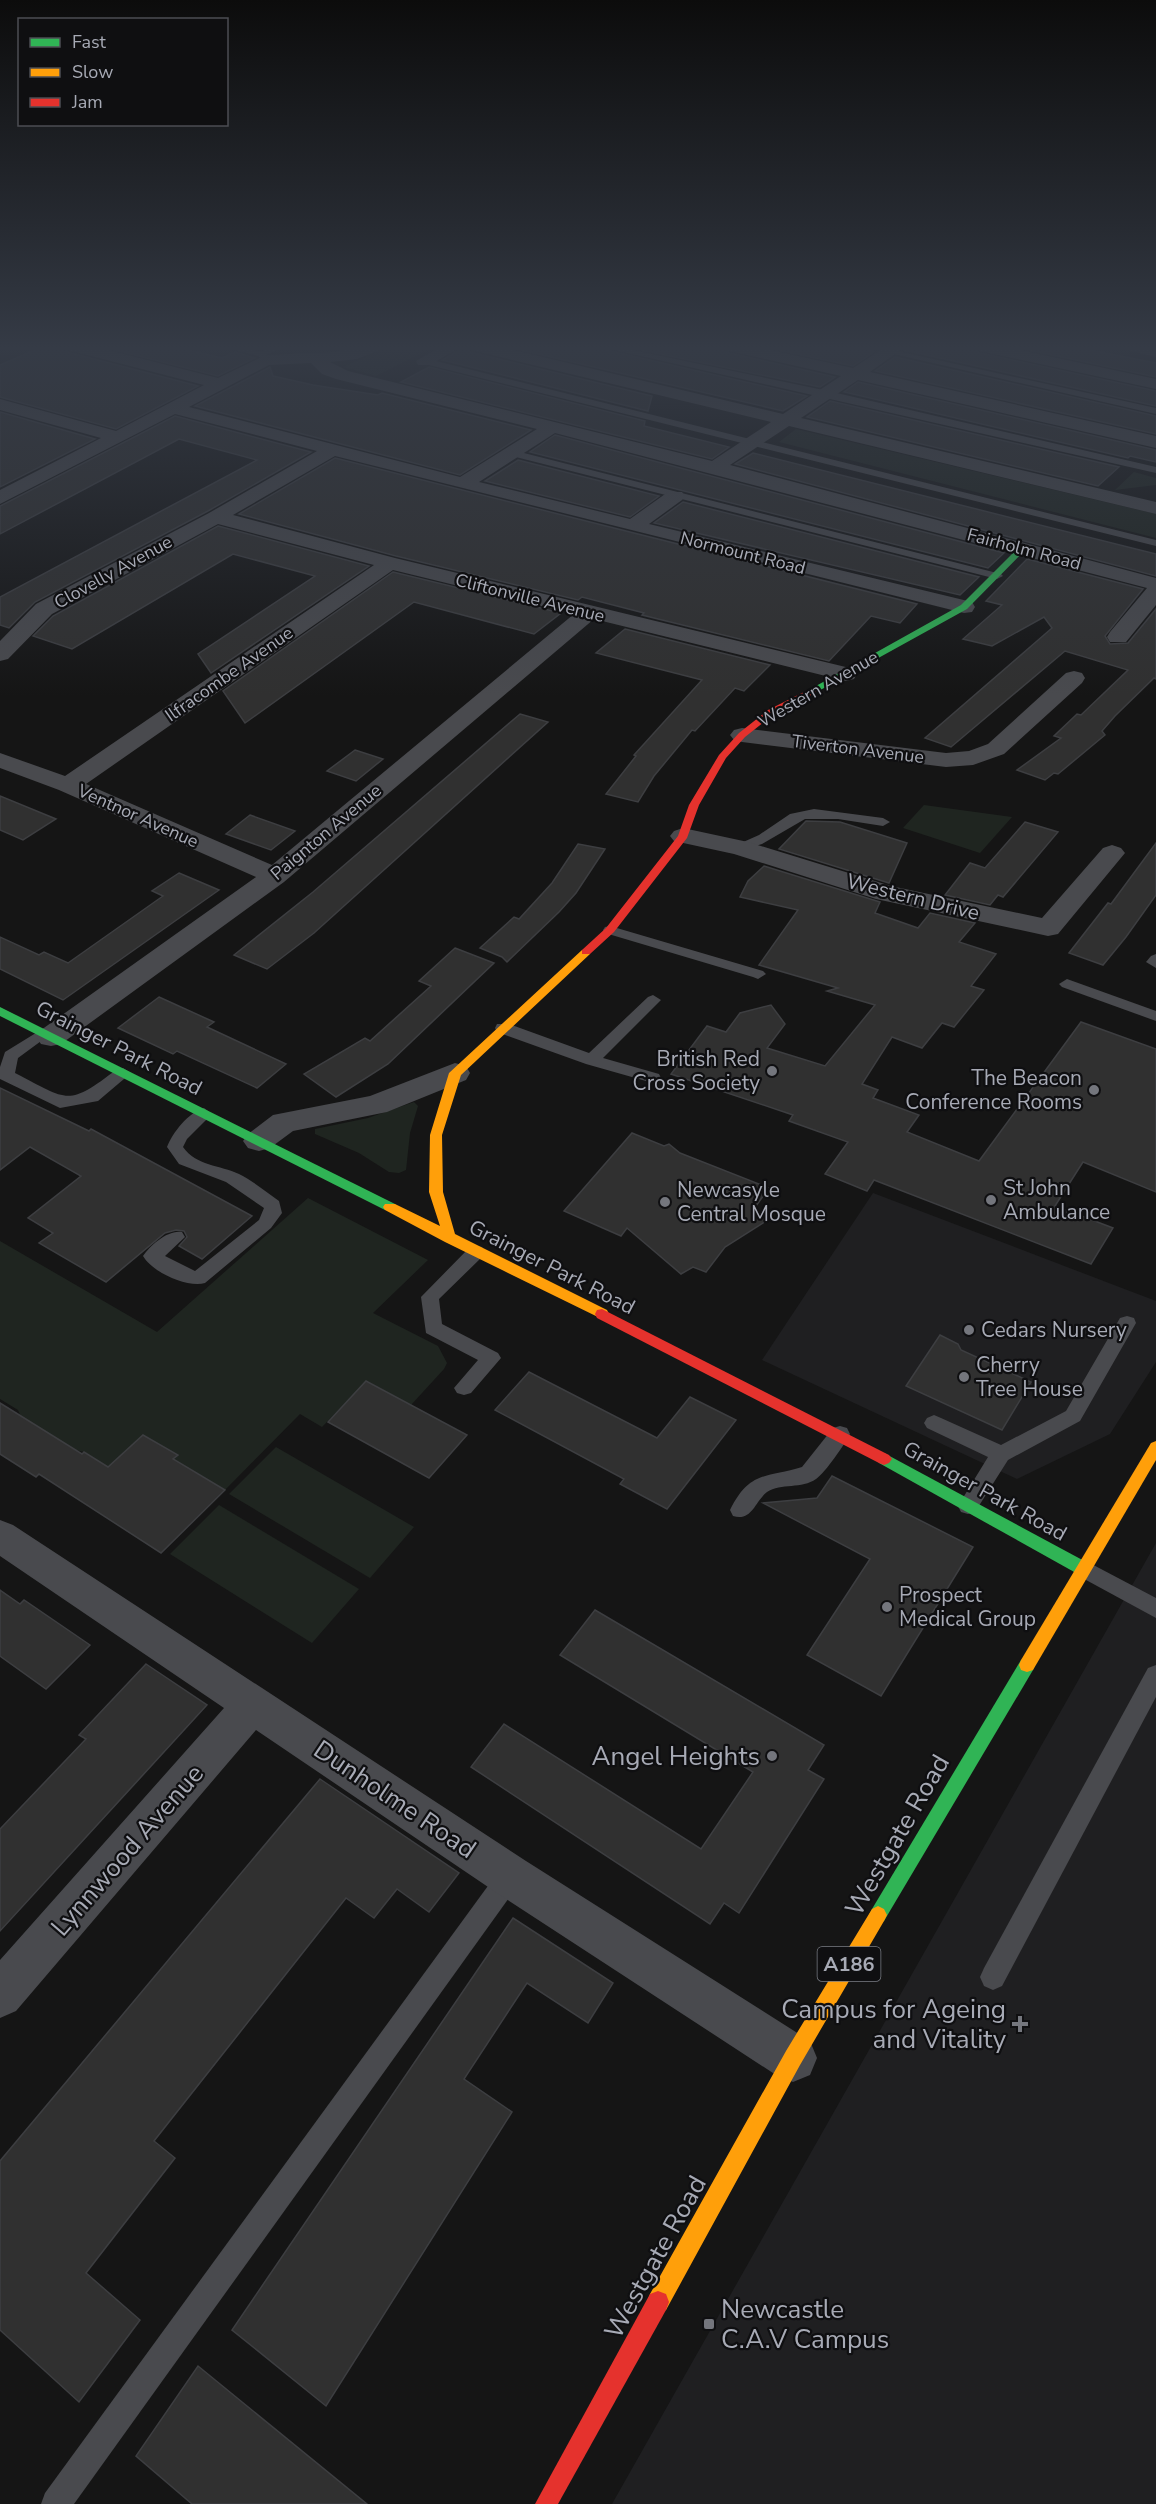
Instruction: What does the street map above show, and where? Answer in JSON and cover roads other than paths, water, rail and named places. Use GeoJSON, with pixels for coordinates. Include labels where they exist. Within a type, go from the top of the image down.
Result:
{"type":"FeatureCollection","features":[{"type":"Feature","properties":{"kind":"street"},"geometry":{"type":"LineString","coordinates":[[1,497],[68,463]]}},
{"type":"Feature","properties":{"kind":"street","name":"Clovelly Avenue"},"geometry":{"type":"LineString","coordinates":[[0,654],[44,609],[154,548],[216,517],[310,463]]}},
{"type":"Feature","properties":{"kind":"street","name":"Normount Road"},"geometry":{"type":"LineString","coordinates":[[378,463],[964,607]]}},
{"type":"Feature","properties":{"kind":"street"},"geometry":{"type":"LineString","coordinates":[[463,484],[496,463]]}},
{"type":"Feature","properties":{"kind":"street","name":"Fairholm Road"},"geometry":{"type":"LineString","coordinates":[[699,463],[1156,584]]}},
{"type":"Feature","properties":{"kind":"street"},"geometry":{"type":"LineString","coordinates":[[715,467],[722,463]]}},
{"type":"Feature","properties":{"kind":"street"},"geometry":{"type":"LineString","coordinates":[[970,463],[1156,508]]}},
{"type":"Feature","properties":{"kind":"street"},"geometry":{"type":"LineString","coordinates":[[633,526],[675,496]]}},
{"type":"Feature","properties":{"kind":"street","name":"Cliftonville Avenue"},"geometry":{"type":"LineString","coordinates":[[216,517],[390,563],[846,674]]}},
{"type":"Feature","properties":{"kind":"street","name":"Western Avenue"},"geometry":{"type":"LineString","coordinates":[[259,1141],[284,1122],[376,1105],[455,1073],[610,930],[683,836],[694,805],[722,757],[742,735],[771,712],[846,674],[964,607],[1022,549]]}},
{"type":"Feature","properties":{"kind":"street","name":"Ilfracombe Avenue"},"geometry":{"type":"LineString","coordinates":[[68,785],[390,563]]}},
{"type":"Feature","properties":{"kind":"street"},"geometry":{"type":"LineString","coordinates":[[1118,637],[1156,591]]}},
{"type":"Feature","properties":{"kind":"street","name":"Paignton Avenue"},"geometry":{"type":"LineString","coordinates":[[47,1035],[274,876],[590,612]]}},
{"type":"Feature","properties":{"kind":"street","name":"Tiverton Avenue"},"geometry":{"type":"LineString","coordinates":[[742,735],[977,763],[996,749],[1074,678]]}},
{"type":"Feature","properties":{"kind":"street","name":"Ventnor Avenue"},"geometry":{"type":"LineString","coordinates":[[0,760],[68,785],[274,876]]}},
{"type":"Feature","properties":{"kind":"street","name":"Western Drive"},"geometry":{"type":"LineString","coordinates":[[683,836],[738,847],[885,893],[1048,928],[1112,853]]}},
{"type":"Feature","properties":{"kind":"street","name":"Grainger Park Road"},"geometry":{"type":"LineString","coordinates":[[0,1011],[840,1434],[1082,1568]]}},
{"type":"Feature","properties":{"kind":"street","name":"Western Avenue"},"geometry":{"type":"LineString","coordinates":[[450,1239],[436,1192],[436,1135],[455,1073]]}},
{"type":"Feature","properties":{"kind":"street","name":"Westgate Road"},"geometry":{"type":"LineString","coordinates":[[559,2499],[793,2058],[1156,1446]]}},
{"type":"Feature","properties":{"kind":"street","name":"Dunholme Road"},"geometry":{"type":"LineString","coordinates":[[0,1536],[510,1876],[793,2058]]}},
{"type":"Feature","properties":{"kind":"street","name":"Lynnwood Avenue"},"geometry":{"type":"LineString","coordinates":[[0,1995],[253,1704]]}},
{"type":"Feature","properties":{"kind":"lane"},"geometry":{"type":"LineString","coordinates":[[549,463],[997,576]]}},
{"type":"Feature","properties":{"kind":"lane"},"geometry":{"type":"LineString","coordinates":[[835,463],[1156,543]]}},
{"type":"Feature","properties":{"kind":"lane"},"geometry":{"type":"LineString","coordinates":[[1125,463],[1156,470]]}},
{"type":"Feature","properties":{"kind":"lane"},"geometry":{"type":"LineString","coordinates":[[738,847],[759,843],[795,817],[808,813],[883,822]]}},
{"type":"Feature","properties":{"kind":"lane"},"geometry":{"type":"LineString","coordinates":[[610,930],[758,974]]}},
{"type":"Feature","properties":{"kind":"lane"},"geometry":{"type":"LineString","coordinates":[[1067,984],[1156,1016]]}},
{"type":"Feature","properties":{"kind":"lane"},"geometry":{"type":"LineString","coordinates":[[592,1060],[653,1000]]}},
{"type":"Feature","properties":{"kind":"lane"},"geometry":{"type":"LineString","coordinates":[[503,1028],[592,1060],[653,1078]]}},
{"type":"Feature","properties":{"kind":"lane"},"geometry":{"type":"LineString","coordinates":[[47,1035],[11,1056],[6,1075],[60,1103],[92,1097],[123,1073]]}},
{"type":"Feature","properties":{"kind":"lane"},"geometry":{"type":"LineString","coordinates":[[176,1237],[152,1256],[189,1278],[199,1278],[265,1224],[273,1213],[273,1205],[231,1178],[189,1163],[178,1155],[175,1147],[180,1136],[204,1114]]}},
{"type":"Feature","properties":{"kind":"lane"},"geometry":{"type":"LineString","coordinates":[[464,1388],[491,1358],[433,1328],[430,1297],[476,1252]]}},
{"type":"Feature","properties":{"kind":"lane"},"geometry":{"type":"LineString","coordinates":[[968,1506],[1000,1454],[1073,1416],[1127,1323]]}},
{"type":"Feature","properties":{"kind":"lane"},"geometry":{"type":"LineString","coordinates":[[934,1423],[1000,1454]]}},
{"type":"Feature","properties":{"kind":"lane"},"geometry":{"type":"LineString","coordinates":[[740,1510],[759,1487],[773,1480],[793,1478],[809,1473],[840,1434]]}},
{"type":"Feature","properties":{"kind":"lane"},"geometry":{"type":"LineString","coordinates":[[1082,1568],[1156,1609]]}},
{"type":"Feature","properties":{"kind":"lane"},"geometry":{"type":"LineString","coordinates":[[993,1977],[1156,1675]]}},
{"type":"Feature","properties":{"kind":"lane"},"geometry":{"type":"LineString","coordinates":[[56,2504],[510,1876]]}},
{"type":"Feature","properties":{"kind":"place","name":"British Red Cross Society"},"geometry":{"type":"Point","coordinates":[772,1071]}},
{"type":"Feature","properties":{"kind":"place","name":"The Beacon Conference Rooms"},"geometry":{"type":"Point","coordinates":[1094,1090]}},
{"type":"Feature","properties":{"kind":"place","name":"St John Ambulance"},"geometry":{"type":"Point","coordinates":[991,1200]}},
{"type":"Feature","properties":{"kind":"place","name":"Newcasyle Central Mosque"},"geometry":{"type":"Point","coordinates":[665,1202]}},
{"type":"Feature","properties":{"kind":"place","name":"Cedars Nursery"},"geometry":{"type":"Point","coordinates":[969,1330]}},
{"type":"Feature","properties":{"kind":"place","name":"Cherry Tree House"},"geometry":{"type":"Point","coordinates":[964,1377]}},
{"type":"Feature","properties":{"kind":"place","name":"Prospect Medical Group"},"geometry":{"type":"Point","coordinates":[887,1607]}},
{"type":"Feature","properties":{"kind":"place","name":"Angel Heights"},"geometry":{"type":"Point","coordinates":[772,1756]}},
{"type":"Feature","properties":{"kind":"place","name":"Campus for Ageing and Vitality"},"geometry":{"type":"Point","coordinates":[1020,2024]}},
{"type":"Feature","properties":{"kind":"place","name":"Newcastle C.A.V Campus"},"geometry":{"type":"Point","coordinates":[709,2324]}}]}
